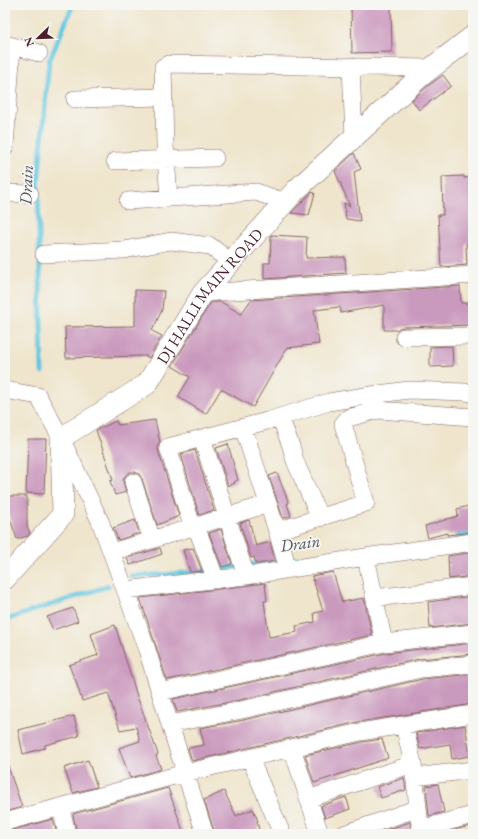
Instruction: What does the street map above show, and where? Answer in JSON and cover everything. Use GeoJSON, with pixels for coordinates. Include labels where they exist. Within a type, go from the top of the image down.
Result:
{"type":"FeatureCollection","features":[{"type":"Feature","properties":{"kind":"street","name":"DJ HALLI MAIN ROAD"},"geometry":{"type":"LineString","coordinates":[[61,438],[147,384],[203,293],[296,190],[421,76],[473,36]]}},
{"type":"Feature","properties":{"kind":"street"},"geometry":{"type":"LineString","coordinates":[[5,147],[8,45],[39,53]]}},
{"type":"Feature","properties":{"kind":"street"},"geometry":{"type":"LineString","coordinates":[[169,198],[166,160],[163,67],[169,64],[432,68]]}},
{"type":"Feature","properties":{"kind":"street"},"geometry":{"type":"LineString","coordinates":[[351,66],[354,138]]}},
{"type":"Feature","properties":{"kind":"street"},"geometry":{"type":"LineString","coordinates":[[75,99],[164,97]]}},
{"type":"Feature","properties":{"kind":"street"},"geometry":{"type":"LineString","coordinates":[[115,161],[215,158]]}},
{"type":"Feature","properties":{"kind":"street"},"geometry":{"type":"LineString","coordinates":[[128,200],[256,192],[285,202]]}},
{"type":"Feature","properties":{"kind":"street"},"geometry":{"type":"LineString","coordinates":[[5,193],[30,194]]}},
{"type":"Feature","properties":{"kind":"street"},"geometry":{"type":"LineString","coordinates":[[44,254],[124,250],[171,241],[210,246],[231,262]]}},
{"type":"Feature","properties":{"kind":"street"},"geometry":{"type":"LineString","coordinates":[[203,293],[473,274]]}},
{"type":"Feature","properties":{"kind":"street"},"geometry":{"type":"LineString","coordinates":[[404,337],[473,336]]}},
{"type":"Feature","properties":{"kind":"street"},"geometry":{"type":"LineString","coordinates":[[5,390],[38,396],[61,438],[100,521],[147,650],[205,834]]}},
{"type":"Feature","properties":{"kind":"street"},"geometry":{"type":"LineString","coordinates":[[216,580],[196,526],[191,522],[168,447],[280,417],[328,402],[409,390],[473,393]]}},
{"type":"Feature","properties":{"kind":"street"},"geometry":{"type":"LineString","coordinates":[[277,531],[366,503],[343,424],[348,418],[378,410],[473,417]]}},
{"type":"Feature","properties":{"kind":"street"},"geometry":{"type":"LineString","coordinates":[[280,417],[295,461],[320,518]]}},
{"type":"Feature","properties":{"kind":"street"},"geometry":{"type":"LineString","coordinates":[[243,427],[286,563]]}},
{"type":"Feature","properties":{"kind":"street"},"geometry":{"type":"LineString","coordinates":[[5,578],[63,514],[61,438]]}},
{"type":"Feature","properties":{"kind":"street"},"geometry":{"type":"LineString","coordinates":[[202,438],[244,569]]}},
{"type":"Feature","properties":{"kind":"street"},"geometry":{"type":"LineString","coordinates":[[133,482],[152,540]]}},
{"type":"Feature","properties":{"kind":"street"},"geometry":{"type":"LineString","coordinates":[[112,552],[268,504]]}},
{"type":"Feature","properties":{"kind":"street"},"geometry":{"type":"LineString","coordinates":[[125,590],[216,580],[244,569],[286,563],[366,557],[473,542]]}},
{"type":"Feature","properties":{"kind":"street"},"geometry":{"type":"LineString","coordinates":[[366,557],[384,644]]}},
{"type":"Feature","properties":{"kind":"street"},"geometry":{"type":"LineString","coordinates":[[375,598],[473,586]]}},
{"type":"Feature","properties":{"kind":"street"},"geometry":{"type":"LineString","coordinates":[[160,692],[384,644],[473,633]]}},
{"type":"Feature","properties":{"kind":"street"},"geometry":{"type":"LineString","coordinates":[[170,724],[421,670],[473,664]]}},
{"type":"Feature","properties":{"kind":"street"},"geometry":{"type":"LineString","coordinates":[[5,822],[186,774],[360,732],[473,714]]}},
{"type":"Feature","properties":{"kind":"street"},"geometry":{"type":"LineString","coordinates":[[404,725],[414,770],[421,832],[473,815]]}},
{"type":"Feature","properties":{"kind":"street"},"geometry":{"type":"LineString","coordinates":[[292,748],[320,834]]}},
{"type":"Feature","properties":{"kind":"street"},"geometry":{"type":"LineString","coordinates":[[250,758],[282,834]]}},
{"type":"Feature","properties":{"kind":"street"},"geometry":{"type":"LineString","coordinates":[[308,799],[414,770],[473,770]]}},
{"type":"Feature","properties":{"kind":"street"},"geometry":{"type":"LineString","coordinates":[[61,807],[67,834]]}},
{"type":"Feature","properties":{"kind":"street"},"geometry":{"type":"LineString","coordinates":[[344,834],[418,808]]}},
{"type":"Feature","properties":{"kind":"building"},"geometry":{"type":"Polygon","coordinates":[[[351,5],[391,5],[392,52],[352,53],[351,5]]]}},
{"type":"Feature","properties":{"kind":"building"},"geometry":{"type":"Polygon","coordinates":[[[443,75],[451,86],[419,110],[412,100],[443,75]]]}},
{"type":"Feature","properties":{"kind":"building"},"geometry":{"type":"Polygon","coordinates":[[[354,153],[361,169],[354,172],[360,221],[346,219],[344,203],[350,206],[335,171],[354,153]]]}},
{"type":"Feature","properties":{"kind":"building"},"geometry":{"type":"Polygon","coordinates":[[[464,176],[464,178],[473,177],[473,244],[466,244],[467,265],[441,267],[438,215],[443,215],[442,177],[464,176]]]}},
{"type":"Feature","properties":{"kind":"building"},"geometry":{"type":"Polygon","coordinates":[[[312,192],[315,193],[309,215],[291,213],[312,192]]]}},
{"type":"Feature","properties":{"kind":"building"},"geometry":{"type":"Polygon","coordinates":[[[271,235],[307,237],[306,258],[345,257],[346,273],[264,279],[264,263],[270,263],[271,235]]]}},
{"type":"Feature","properties":{"kind":"building"},"geometry":{"type":"Polygon","coordinates":[[[460,286],[461,303],[473,303],[473,325],[404,327],[397,330],[384,330],[384,305],[341,313],[340,307],[314,310],[319,344],[287,348],[253,407],[221,389],[206,414],[178,397],[190,377],[172,366],[211,302],[221,302],[241,314],[251,300],[460,286]]]}},
{"type":"Feature","properties":{"kind":"building"},"geometry":{"type":"Polygon","coordinates":[[[135,290],[164,291],[162,310],[152,331],[162,336],[149,358],[146,356],[66,358],[65,327],[135,326],[135,290]]]}},
{"type":"Feature","properties":{"kind":"building"},"geometry":{"type":"Polygon","coordinates":[[[452,346],[453,366],[430,367],[430,347],[452,346]]]}},
{"type":"Feature","properties":{"kind":"building"},"geometry":{"type":"Polygon","coordinates":[[[155,420],[160,442],[158,445],[158,450],[179,516],[157,525],[139,474],[130,472],[126,475],[123,480],[126,492],[115,495],[110,481],[113,480],[96,430],[116,421],[118,425],[155,420]]]}},
{"type":"Feature","properties":{"kind":"building"},"geometry":{"type":"Polygon","coordinates":[[[28,439],[46,439],[44,494],[26,493],[28,439]]]}},
{"type":"Feature","properties":{"kind":"building"},"geometry":{"type":"Polygon","coordinates":[[[228,444],[238,480],[228,486],[216,448],[228,444]]]}},
{"type":"Feature","properties":{"kind":"building"},"geometry":{"type":"Polygon","coordinates":[[[195,450],[214,510],[199,515],[181,454],[195,450]]]}},
{"type":"Feature","properties":{"kind":"building"},"geometry":{"type":"Polygon","coordinates":[[[277,473],[289,503],[287,504],[291,516],[283,518],[269,476],[277,473]]]}},
{"type":"Feature","properties":{"kind":"building"},"geometry":{"type":"Polygon","coordinates":[[[5,496],[27,496],[27,526],[30,533],[28,536],[17,539],[8,513],[5,513],[5,496]]]}},
{"type":"Feature","properties":{"kind":"building"},"geometry":{"type":"Polygon","coordinates":[[[473,505],[473,532],[447,535],[447,533],[428,538],[425,526],[458,516],[457,509],[473,505]]]}},
{"type":"Feature","properties":{"kind":"building"},"geometry":{"type":"Polygon","coordinates":[[[135,520],[139,533],[118,540],[113,528],[135,520]]]}},
{"type":"Feature","properties":{"kind":"building"},"geometry":{"type":"Polygon","coordinates":[[[249,520],[256,546],[270,542],[275,561],[256,564],[254,557],[251,558],[240,523],[249,520]]]}},
{"type":"Feature","properties":{"kind":"building"},"geometry":{"type":"Polygon","coordinates":[[[221,529],[232,564],[222,567],[209,533],[221,529]]]}},
{"type":"Feature","properties":{"kind":"building"},"geometry":{"type":"Polygon","coordinates":[[[160,548],[162,554],[130,565],[127,558],[160,548]]]}},
{"type":"Feature","properties":{"kind":"building"},"geometry":{"type":"Polygon","coordinates":[[[193,548],[202,571],[190,572],[183,550],[193,548]]]}},
{"type":"Feature","properties":{"kind":"building"},"geometry":{"type":"Polygon","coordinates":[[[473,552],[473,576],[449,579],[448,556],[473,552]]]}},
{"type":"Feature","properties":{"kind":"building"},"geometry":{"type":"Polygon","coordinates":[[[333,572],[342,602],[364,598],[372,635],[167,680],[140,598],[265,583],[267,601],[264,601],[269,637],[297,632],[296,626],[315,622],[314,613],[323,611],[312,576],[333,572]]]}},
{"type":"Feature","properties":{"kind":"building"},"geometry":{"type":"Polygon","coordinates":[[[473,596],[473,623],[430,628],[428,602],[473,596]]]}},
{"type":"Feature","properties":{"kind":"building"},"geometry":{"type":"Polygon","coordinates":[[[73,608],[78,621],[53,630],[47,617],[73,608]]]}},
{"type":"Feature","properties":{"kind":"building"},"geometry":{"type":"Polygon","coordinates":[[[115,625],[137,696],[158,754],[156,756],[161,769],[130,778],[119,748],[140,741],[136,727],[120,730],[108,693],[82,701],[75,678],[69,665],[98,655],[91,634],[115,625]]]}},
{"type":"Feature","properties":{"kind":"building"},"geometry":{"type":"Polygon","coordinates":[[[473,643],[473,654],[419,659],[235,701],[177,712],[173,699],[386,653],[473,643]]]}},
{"type":"Feature","properties":{"kind":"building"},"geometry":{"type":"Polygon","coordinates":[[[473,674],[473,704],[358,722],[192,761],[188,748],[204,745],[200,728],[239,721],[423,679],[473,674]]]}},
{"type":"Feature","properties":{"kind":"building"},"geometry":{"type":"Polygon","coordinates":[[[74,716],[79,736],[45,745],[45,748],[23,754],[18,730],[74,716]]]}},
{"type":"Feature","properties":{"kind":"building"},"geometry":{"type":"Polygon","coordinates":[[[465,725],[470,756],[452,759],[450,744],[420,749],[416,733],[465,725]]]}},
{"type":"Feature","properties":{"kind":"building"},"geometry":{"type":"Polygon","coordinates":[[[382,739],[388,758],[314,783],[305,755],[382,739]]]}},
{"type":"Feature","properties":{"kind":"building"},"geometry":{"type":"Polygon","coordinates":[[[88,760],[97,787],[73,793],[64,768],[88,760]]]}},
{"type":"Feature","properties":{"kind":"building"},"geometry":{"type":"Polygon","coordinates":[[[7,764],[22,807],[5,812],[5,765],[7,764]]]}},
{"type":"Feature","properties":{"kind":"building"},"geometry":{"type":"Polygon","coordinates":[[[404,778],[406,790],[381,798],[377,787],[404,778]]]}},
{"type":"Feature","properties":{"kind":"building"},"geometry":{"type":"Polygon","coordinates":[[[438,784],[444,812],[429,816],[426,786],[438,784]]]}},
{"type":"Feature","properties":{"kind":"building"},"geometry":{"type":"Polygon","coordinates":[[[168,788],[184,834],[77,834],[73,814],[168,788]]]}},
{"type":"Feature","properties":{"kind":"building"},"geometry":{"type":"Polygon","coordinates":[[[224,791],[236,816],[253,809],[258,821],[260,834],[215,834],[204,800],[224,791]]]}},
{"type":"Feature","properties":{"kind":"building"},"geometry":{"type":"Polygon","coordinates":[[[346,797],[350,809],[325,818],[321,806],[346,797]]]}},
{"type":"Feature","properties":{"kind":"building"},"geometry":{"type":"Polygon","coordinates":[[[53,819],[57,834],[5,834],[5,832],[53,819]]]}},
{"type":"Feature","properties":{"kind":"building"},"geometry":{"type":"Polygon","coordinates":[[[410,822],[411,834],[374,834],[410,822]]]}},
{"type":"Feature","properties":{"kind":"building"},"geometry":{"type":"Polygon","coordinates":[[[473,825],[473,834],[440,834],[473,825]]]}},
{"type":"Feature","properties":{"kind":"waterway","name":"Drain"},"geometry":{"type":"LineString","coordinates":[[42,372],[38,184],[49,61],[73,5]]}},
{"type":"Feature","properties":{"kind":"waterway","name":"Drain"},"geometry":{"type":"LineString","coordinates":[[458,536],[473,533]]}},
{"type":"Feature","properties":{"kind":"waterway","name":"Drain"},"geometry":{"type":"LineString","coordinates":[[131,576],[198,571],[348,552]]}},
{"type":"Feature","properties":{"kind":"waterway","name":"Drain"},"geometry":{"type":"LineString","coordinates":[[5,620],[108,586]]}}]}
